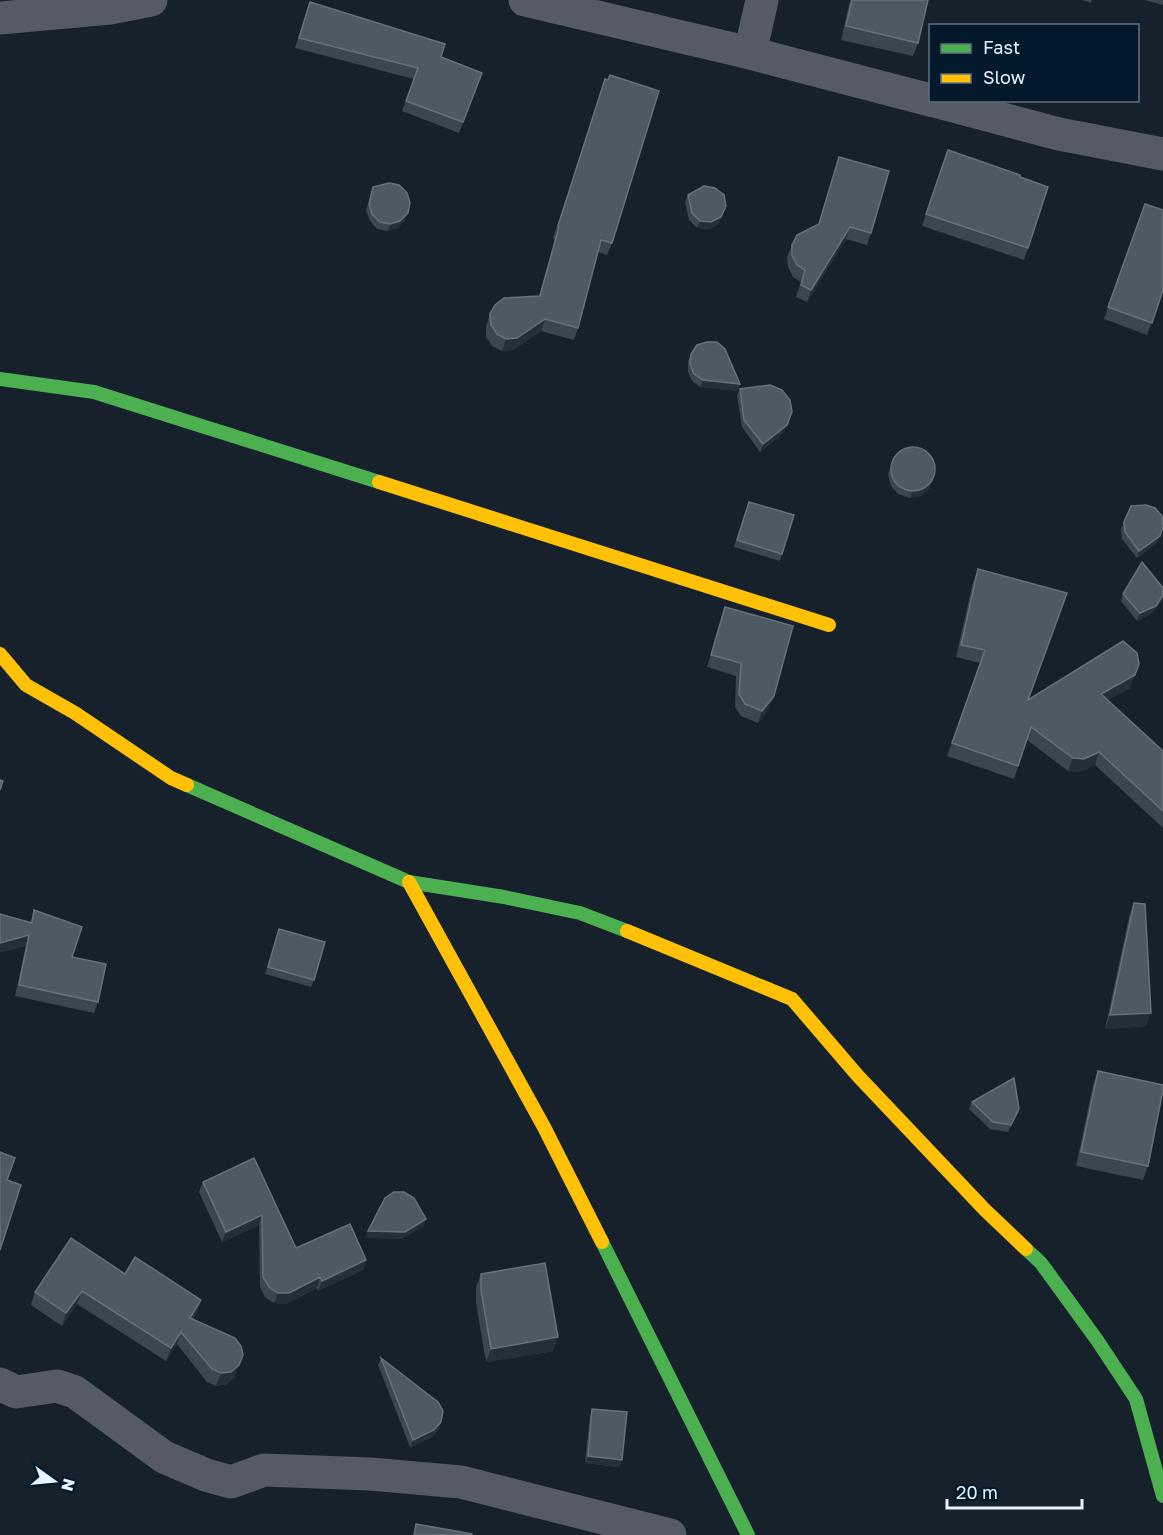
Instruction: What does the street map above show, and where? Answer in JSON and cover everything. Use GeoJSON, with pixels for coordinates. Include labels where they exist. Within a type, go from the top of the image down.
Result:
{"type":"FeatureCollection","features":[{"type":"Feature","properties":{"kind":"street"},"geometry":{"type":"LineString","coordinates":[[0,18],[110,8],[151,0]]}},
{"type":"Feature","properties":{"kind":"street"},"geometry":{"type":"LineString","coordinates":[[525,0],[750,53],[929,99]]}},
{"type":"Feature","properties":{"kind":"street"},"geometry":{"type":"LineString","coordinates":[[750,53],[762,0]]}},
{"type":"Feature","properties":{"kind":"street"},"geometry":{"type":"LineString","coordinates":[[939,102],[1059,134],[1163,154]]}},
{"type":"Feature","properties":{"kind":"street"},"geometry":{"type":"LineString","coordinates":[[0,379],[94,392],[829,625]]}},
{"type":"Feature","properties":{"kind":"street"},"geometry":{"type":"LineString","coordinates":[[0,654],[26,685],[75,713],[171,778],[409,882],[504,897],[580,913],[654,941],[792,999],[858,1076],[953,1177],[1041,1263],[1097,1340],[1136,1399],[1163,1496]]}},
{"type":"Feature","properties":{"kind":"street"},"geometry":{"type":"LineString","coordinates":[[409,882],[544,1127],[748,1535]]}},
{"type":"Feature","properties":{"kind":"street"},"geometry":{"type":"LineString","coordinates":[[0,1384],[16,1392],[57,1386],[75,1392],[164,1457],[206,1475],[231,1482],[264,1470],[370,1474],[460,1482],[670,1535]]}},
{"type":"Feature","properties":{"kind":"building"},"geometry":{"type":"Polygon","coordinates":[[[852,0],[928,0],[918,43],[846,26],[852,0]]]}},
{"type":"Feature","properties":{"kind":"building"},"geometry":{"type":"Polygon","coordinates":[[[310,2],[445,44],[441,57],[482,73],[463,122],[406,101],[418,68],[299,38],[310,2]]]}},
{"type":"Feature","properties":{"kind":"building"},"geometry":{"type":"Polygon","coordinates":[[[610,75],[659,91],[612,243],[601,240],[578,328],[545,319],[517,338],[506,339],[497,334],[491,325],[490,314],[495,305],[504,298],[540,296],[558,226],[605,79],[608,80],[610,75]]]}},
{"type":"Feature","properties":{"kind":"building"},"geometry":{"type":"Polygon","coordinates":[[[948,150],[1048,187],[1028,248],[926,214],[948,150]]]}},
{"type":"Feature","properties":{"kind":"building"},"geometry":{"type":"Polygon","coordinates":[[[839,157],[889,171],[871,233],[850,227],[811,290],[801,285],[805,270],[797,265],[792,255],[792,245],[797,235],[819,224],[839,157]]]}},
{"type":"Feature","properties":{"kind":"building"},"geometry":{"type":"Polygon","coordinates":[[[389,183],[399,185],[407,193],[410,203],[408,213],[400,221],[390,224],[380,222],[372,214],[369,204],[373,187],[389,183]]]}},
{"type":"Feature","properties":{"kind":"building"},"geometry":{"type":"Polygon","coordinates":[[[704,186],[715,188],[724,195],[726,206],[721,217],[711,222],[700,221],[692,213],[688,195],[704,186]]]}},
{"type":"Feature","properties":{"kind":"building"},"geometry":{"type":"Polygon","coordinates":[[[1145,204],[1163,210],[1163,290],[1152,323],[1108,307],[1145,204]]]}},
{"type":"Feature","properties":{"kind":"building"},"geometry":{"type":"Polygon","coordinates":[[[717,342],[725,349],[740,384],[703,380],[694,374],[690,364],[691,354],[697,345],[717,342]]]}},
{"type":"Feature","properties":{"kind":"building"},"geometry":{"type":"Polygon","coordinates":[[[770,385],[782,390],[790,400],[792,412],[787,425],[763,444],[744,420],[740,389],[770,385]]]}},
{"type":"Feature","properties":{"kind":"building"},"geometry":{"type":"Polygon","coordinates":[[[913,447],[929,453],[935,469],[929,485],[913,491],[897,485],[891,469],[897,453],[913,447]]]}},
{"type":"Feature","properties":{"kind":"building"},"geometry":{"type":"Polygon","coordinates":[[[749,502],[794,515],[782,554],[737,540],[749,502]]]}},
{"type":"Feature","properties":{"kind":"building"},"geometry":{"type":"Polygon","coordinates":[[[1146,505],[1155,508],[1162,516],[1163,527],[1160,536],[1139,551],[1125,532],[1124,522],[1131,506],[1146,505]]]}},
{"type":"Feature","properties":{"kind":"building"},"geometry":{"type":"Polygon","coordinates":[[[1142,562],[1163,588],[1163,595],[1156,606],[1140,613],[1123,594],[1142,562]]]}},
{"type":"Feature","properties":{"kind":"building"},"geometry":{"type":"Polygon","coordinates":[[[978,569],[1067,593],[1028,700],[1123,641],[1137,653],[1139,664],[1135,675],[1101,694],[1163,751],[1163,811],[1099,752],[1084,759],[1073,758],[1031,727],[1018,766],[952,743],[985,650],[961,645],[978,569]]]}},
{"type":"Feature","properties":{"kind":"building"},"geometry":{"type":"Polygon","coordinates":[[[725,607],[793,626],[774,696],[762,711],[745,704],[739,694],[741,663],[711,655],[725,607]]]}},
{"type":"Feature","properties":{"kind":"building"},"geometry":{"type":"Polygon","coordinates":[[[1134,903],[1145,904],[1151,1013],[1110,1015],[1134,903]]]}},
{"type":"Feature","properties":{"kind":"building"},"geometry":{"type":"Polygon","coordinates":[[[34,910],[82,927],[72,957],[106,964],[98,1002],[19,985],[29,935],[0,943],[0,914],[32,923],[34,910]]]}},
{"type":"Feature","properties":{"kind":"building"},"geometry":{"type":"Polygon","coordinates":[[[279,929],[325,942],[314,980],[268,967],[279,929]]]}},
{"type":"Feature","properties":{"kind":"building"},"geometry":{"type":"Polygon","coordinates":[[[1098,1071],[1163,1085],[1148,1166],[1081,1152],[1098,1071]]]}},
{"type":"Feature","properties":{"kind":"building"},"geometry":{"type":"Polygon","coordinates":[[[1014,1078],[1019,1109],[1011,1125],[993,1122],[972,1102],[1014,1078]]]}},
{"type":"Feature","properties":{"kind":"building"},"geometry":{"type":"Polygon","coordinates":[[[0,1152],[15,1158],[7,1180],[21,1185],[0,1250],[0,1152]]]}},
{"type":"Feature","properties":{"kind":"building"},"geometry":{"type":"Polygon","coordinates":[[[254,1158],[296,1248],[350,1224],[366,1260],[322,1281],[320,1277],[289,1293],[278,1293],[269,1287],[263,1277],[262,1215],[226,1232],[203,1182],[254,1158]]]}},
{"type":"Feature","properties":{"kind":"building"},"geometry":{"type":"Polygon","coordinates":[[[394,1192],[404,1192],[414,1198],[426,1219],[405,1232],[368,1231],[385,1198],[394,1192]]]}},
{"type":"Feature","properties":{"kind":"building"},"geometry":{"type":"Polygon","coordinates":[[[71,1238],[125,1274],[135,1257],[201,1300],[190,1318],[235,1338],[241,1346],[243,1355],[239,1365],[231,1372],[221,1373],[212,1369],[181,1332],[171,1348],[82,1291],[66,1313],[35,1292],[71,1238]]]}},
{"type":"Feature","properties":{"kind":"building"},"geometry":{"type":"Polygon","coordinates":[[[545,1263],[558,1337],[491,1349],[481,1290],[481,1274],[545,1263]]]}},
{"type":"Feature","properties":{"kind":"building"},"geometry":{"type":"Polygon","coordinates":[[[381,1358],[438,1402],[443,1411],[441,1422],[434,1430],[413,1440],[381,1358]]]}},
{"type":"Feature","properties":{"kind":"building"},"geometry":{"type":"Polygon","coordinates":[[[592,1409],[627,1412],[622,1460],[588,1456],[592,1409]]]}},
{"type":"Feature","properties":{"kind":"building"},"geometry":{"type":"Polygon","coordinates":[[[416,1524],[472,1534],[472,1535],[414,1535],[416,1524]]]}},
{"type":"Feature","properties":{"kind":"traffic: fast"},"geometry":{"type":"LineString","coordinates":[[0,379],[94,392],[379,482]]}},
{"type":"Feature","properties":{"kind":"traffic: fast"},"geometry":{"type":"LineString","coordinates":[[187,785],[409,882],[504,897],[580,913],[627,931]]}},
{"type":"Feature","properties":{"kind":"traffic: fast"},"geometry":{"type":"LineString","coordinates":[[602,1242],[748,1535]]}},
{"type":"Feature","properties":{"kind":"traffic: fast"},"geometry":{"type":"LineString","coordinates":[[1026,1249],[1041,1263],[1097,1340],[1136,1399],[1163,1496]]}},
{"type":"Feature","properties":{"kind":"traffic: slow"},"geometry":{"type":"LineString","coordinates":[[379,482],[829,625]]}},
{"type":"Feature","properties":{"kind":"traffic: slow"},"geometry":{"type":"LineString","coordinates":[[0,654],[26,685],[75,713],[171,778],[187,785]]}},
{"type":"Feature","properties":{"kind":"traffic: slow"},"geometry":{"type":"LineString","coordinates":[[409,882],[544,1127],[602,1242]]}},
{"type":"Feature","properties":{"kind":"traffic: slow"},"geometry":{"type":"LineString","coordinates":[[627,931],[792,999],[858,1076],[985,1210],[1026,1249]]}}]}
